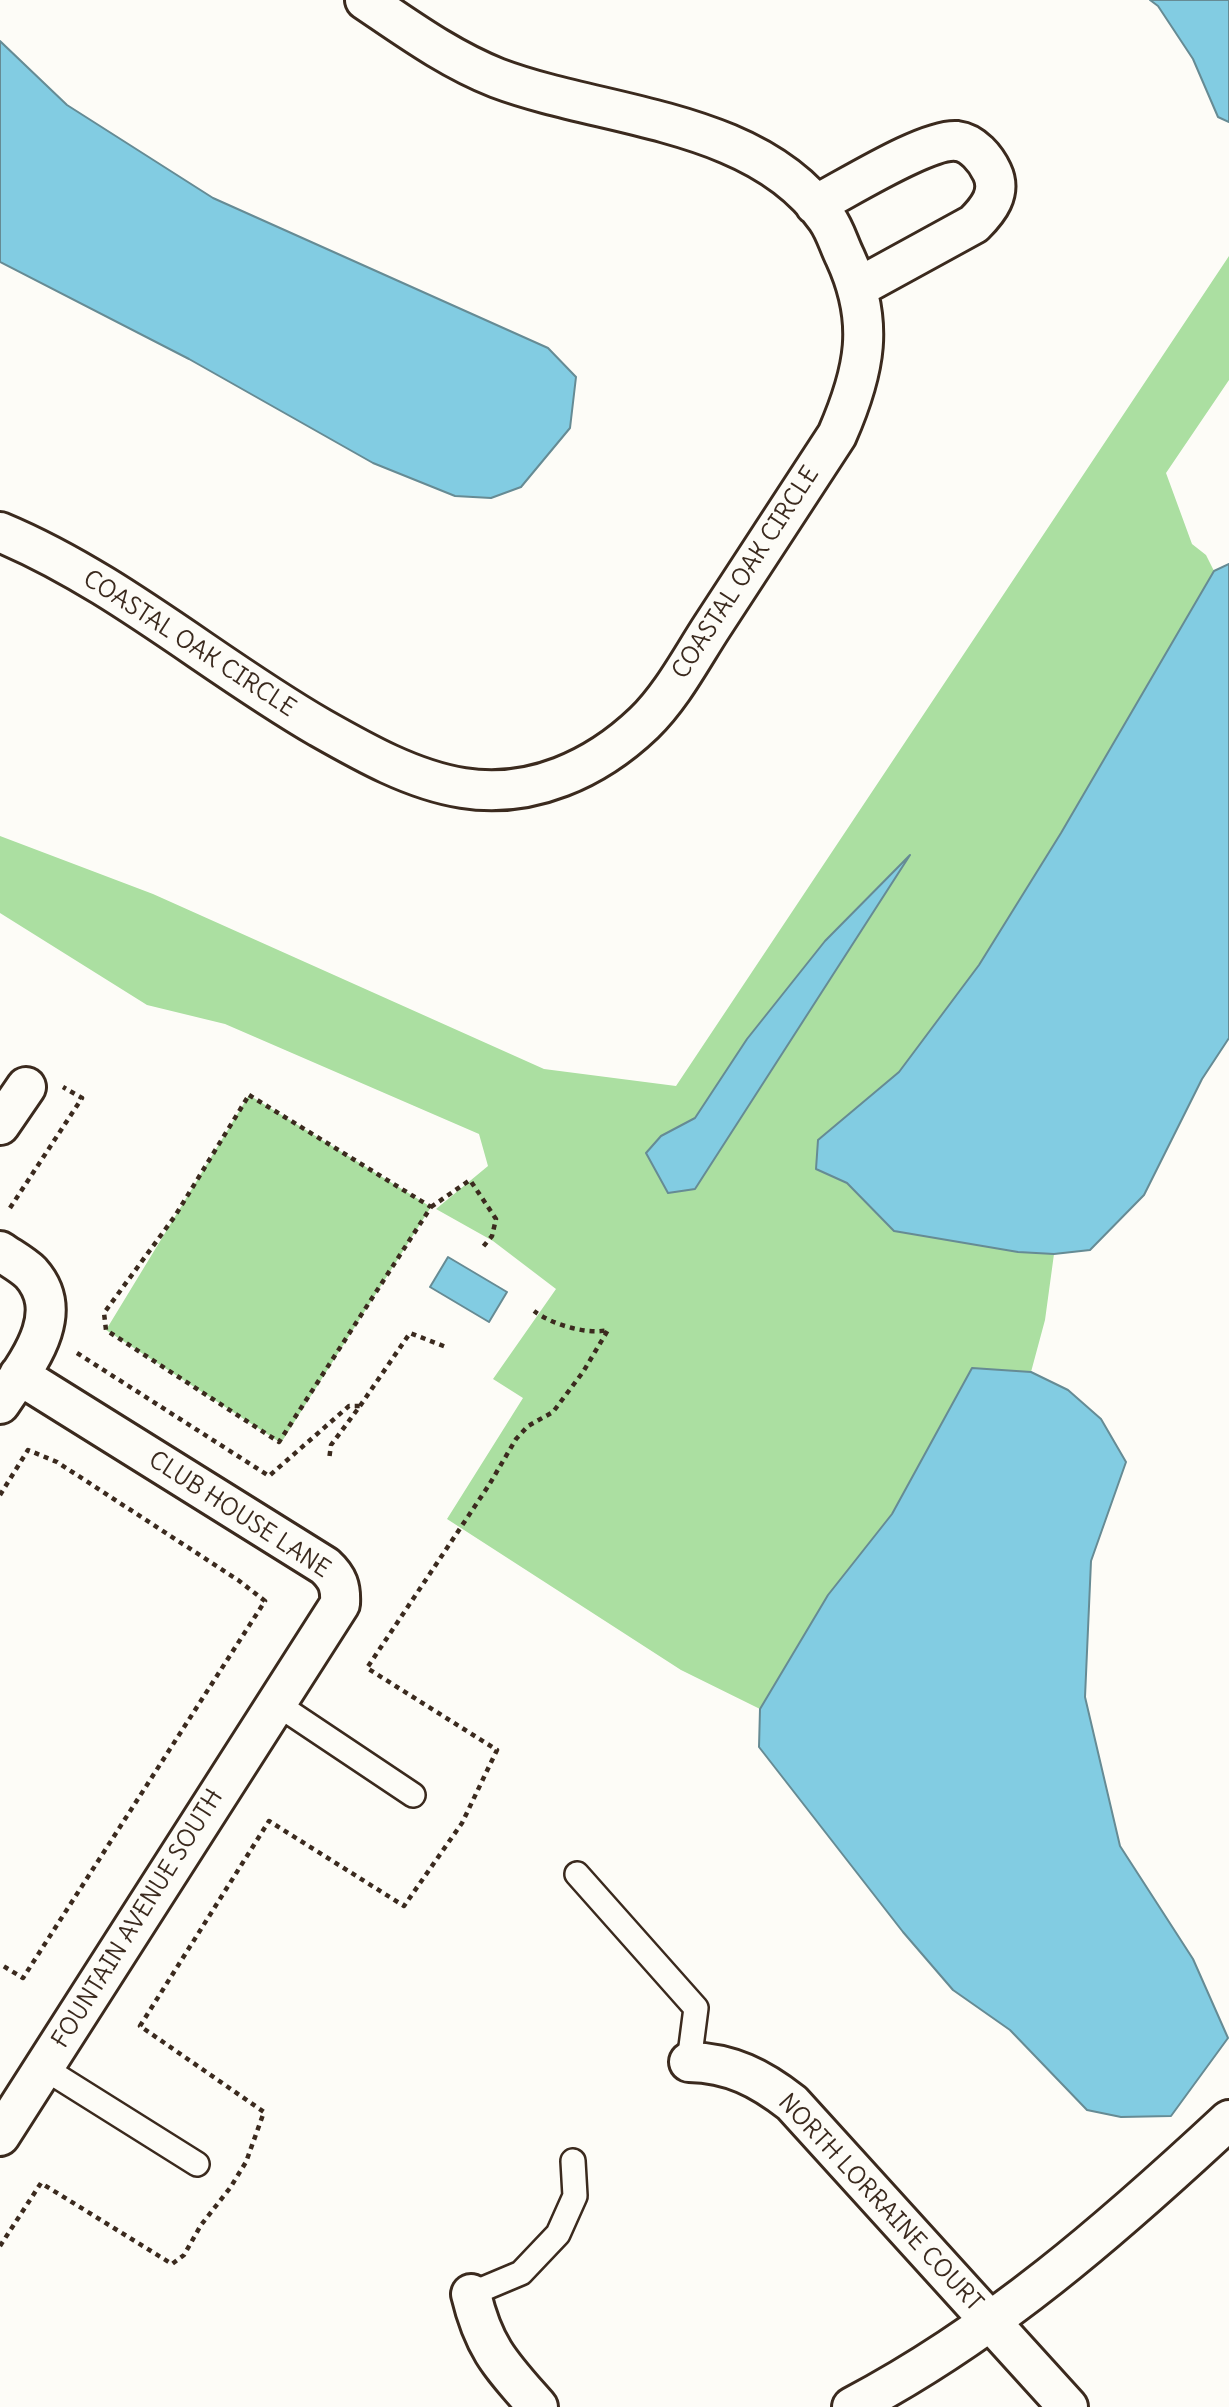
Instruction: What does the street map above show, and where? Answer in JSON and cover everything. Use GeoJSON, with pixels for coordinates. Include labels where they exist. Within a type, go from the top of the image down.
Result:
{"type":"FeatureCollection","features":[{"type":"Feature","properties":{"kind":"street","name":"COASTAL OAK CIRCLE"},"geometry":{"type":"LineString","coordinates":[[0,533],[80,572],[265,696],[358,749],[415,774],[462,788],[500,790],[538,785],[574,773],[614,750],[647,720],[683,671],[837,435],[854,397],[862,357],[863,315],[859,287],[828,220],[800,188],[758,158],[711,138],[499,79],[449,56],[365,0]]}},
{"type":"Feature","properties":{"kind":"street"},"geometry":{"type":"LineString","coordinates":[[815,205],[937,143],[961,142],[973,148],[993,174],[996,189],[988,210],[974,224],[859,287]]}},
{"type":"Feature","properties":{"kind":"street"},"geometry":{"type":"LineString","coordinates":[[0,1125],[26,1087]]}},
{"type":"Feature","properties":{"kind":"street"},"geometry":{"type":"LineString","coordinates":[[0,1251],[30,1273],[43,1294],[47,1318],[43,1334],[9,1389]]}},
{"type":"Feature","properties":{"kind":"street","name":"CLUB HOUSE LANE"},"geometry":{"type":"LineString","coordinates":[[9,1389],[336,1576],[341,1590],[340,1604],[274,1702]]}},
{"type":"Feature","properties":{"kind":"street","name":"FOUNTAIN AVENUE SOUTH"},"geometry":{"type":"LineString","coordinates":[[0,2136],[274,1702]]}},
{"type":"Feature","properties":{"kind":"street","name":"NORTH LORRAINE COURT"},"geometry":{"type":"LineString","coordinates":[[690,2062],[739,2070],[762,2080],[792,2103],[1068,2407]]}},
{"type":"Feature","properties":{"kind":"street"},"geometry":{"type":"LineString","coordinates":[[852,2407],[990,2322],[1077,2258],[1229,2120]]}},
{"type":"Feature","properties":{"kind":"street"},"geometry":{"type":"LineString","coordinates":[[471,2294],[479,2328],[495,2358],[538,2407]]}},
{"type":"Feature","properties":{"kind":"lane"},"geometry":{"type":"LineString","coordinates":[[274,1702],[413,1794]]}},
{"type":"Feature","properties":{"kind":"lane"},"geometry":{"type":"LineString","coordinates":[[577,1874],[696,2008],[690,2062]]}},
{"type":"Feature","properties":{"kind":"lane"},"geometry":{"type":"LineString","coordinates":[[44,2068],[197,2164]]}},
{"type":"Feature","properties":{"kind":"lane"},"geometry":{"type":"LineString","coordinates":[[471,2294],[521,2273],[558,2234],[575,2196],[573,2161]]}},
{"type":"Feature","properties":{"kind":"path"},"geometry":{"type":"LineString","coordinates":[[431,1207],[249,1095],[176,1216],[104,1313],[106,1330],[279,1443],[431,1207],[470,1180],[496,1219],[492,1236],[482,1248]]}},
{"type":"Feature","properties":{"kind":"path"},"geometry":{"type":"LineString","coordinates":[[0,2246],[41,2183],[172,2264],[184,2255],[201,2225],[230,2188],[246,2162],[264,2112],[139,2026],[269,1821],[404,1906],[462,1823],[498,1750],[367,1668],[489,1485],[504,1456],[528,1426],[552,1412],[583,1372],[608,1330],[598,1332],[569,1326],[534,1311]]}},
{"type":"Feature","properties":{"kind":"path"},"geometry":{"type":"LineString","coordinates":[[329,1460],[331,1445],[410,1333],[446,1347]]}},
{"type":"Feature","properties":{"kind":"path"},"geometry":{"type":"LineString","coordinates":[[78,1353],[269,1476],[349,1406],[360,1406]]}},
{"type":"Feature","properties":{"kind":"path"},"geometry":{"type":"LineString","coordinates":[[0,1495],[27,1450],[57,1462],[238,1580],[265,1601],[23,1978],[0,1964]]}},
{"type":"Feature","properties":{"kind":"green space"},"geometry":{"type":"Polygon","coordinates":[[[1229,256],[1229,380],[1166,473],[1192,544],[1206,555],[1214,571],[1061,833],[979,965],[899,1072],[818,1140],[816,1169],[847,1183],[894,1231],[1018,1252],[1054,1254],[1045,1320],[1031,1372],[972,1368],[892,1514],[828,1595],[760,1709],[681,1670],[447,1519],[523,1398],[493,1379],[556,1289],[493,1241],[436,1209],[488,1166],[479,1134],[225,1024],[147,1005],[0,913],[0,836],[153,894],[544,1069],[676,1086],[1229,256]],[[825,941],[747,1039],[695,1118],[661,1136],[695,1188],[825,941]]]}},
{"type":"Feature","properties":{"kind":"green space"},"geometry":{"type":"Polygon","coordinates":[[[249,1095],[431,1207],[281,1443],[106,1330],[249,1095]]]}},
{"type":"Feature","properties":{"kind":"water"},"geometry":{"type":"Polygon","coordinates":[[[1150,0],[1229,0],[1229,122],[1218,117],[1193,59],[1158,6],[1150,0]]]}},
{"type":"Feature","properties":{"kind":"water"},"geometry":{"type":"Polygon","coordinates":[[[0,41],[67,105],[213,198],[548,348],[576,377],[570,428],[521,487],[491,498],[455,496],[373,463],[189,359],[0,262],[0,41]]]}},
{"type":"Feature","properties":{"kind":"water"},"geometry":{"type":"Polygon","coordinates":[[[1229,564],[1229,1038],[1202,1079],[1144,1195],[1090,1250],[1054,1254],[1018,1252],[894,1231],[847,1183],[816,1169],[818,1140],[899,1072],[979,965],[1061,833],[1214,571],[1229,564]]]}},
{"type":"Feature","properties":{"kind":"water"},"geometry":{"type":"Polygon","coordinates":[[[910,855],[695,1189],[668,1193],[646,1153],[661,1136],[695,1118],[747,1039],[825,941],[910,855]]]}},
{"type":"Feature","properties":{"kind":"water"},"geometry":{"type":"Polygon","coordinates":[[[448,1257],[507,1292],[489,1322],[430,1287],[448,1257]]]}},
{"type":"Feature","properties":{"kind":"water"},"geometry":{"type":"Polygon","coordinates":[[[972,1368],[1031,1372],[1068,1390],[1101,1419],[1126,1462],[1091,1561],[1085,1697],[1120,1846],[1193,1959],[1228,2038],[1171,2116],[1121,2117],[1087,2110],[1010,2030],[953,1990],[903,1932],[759,1747],[760,1709],[828,1595],[892,1514],[972,1368]]]}}]}
